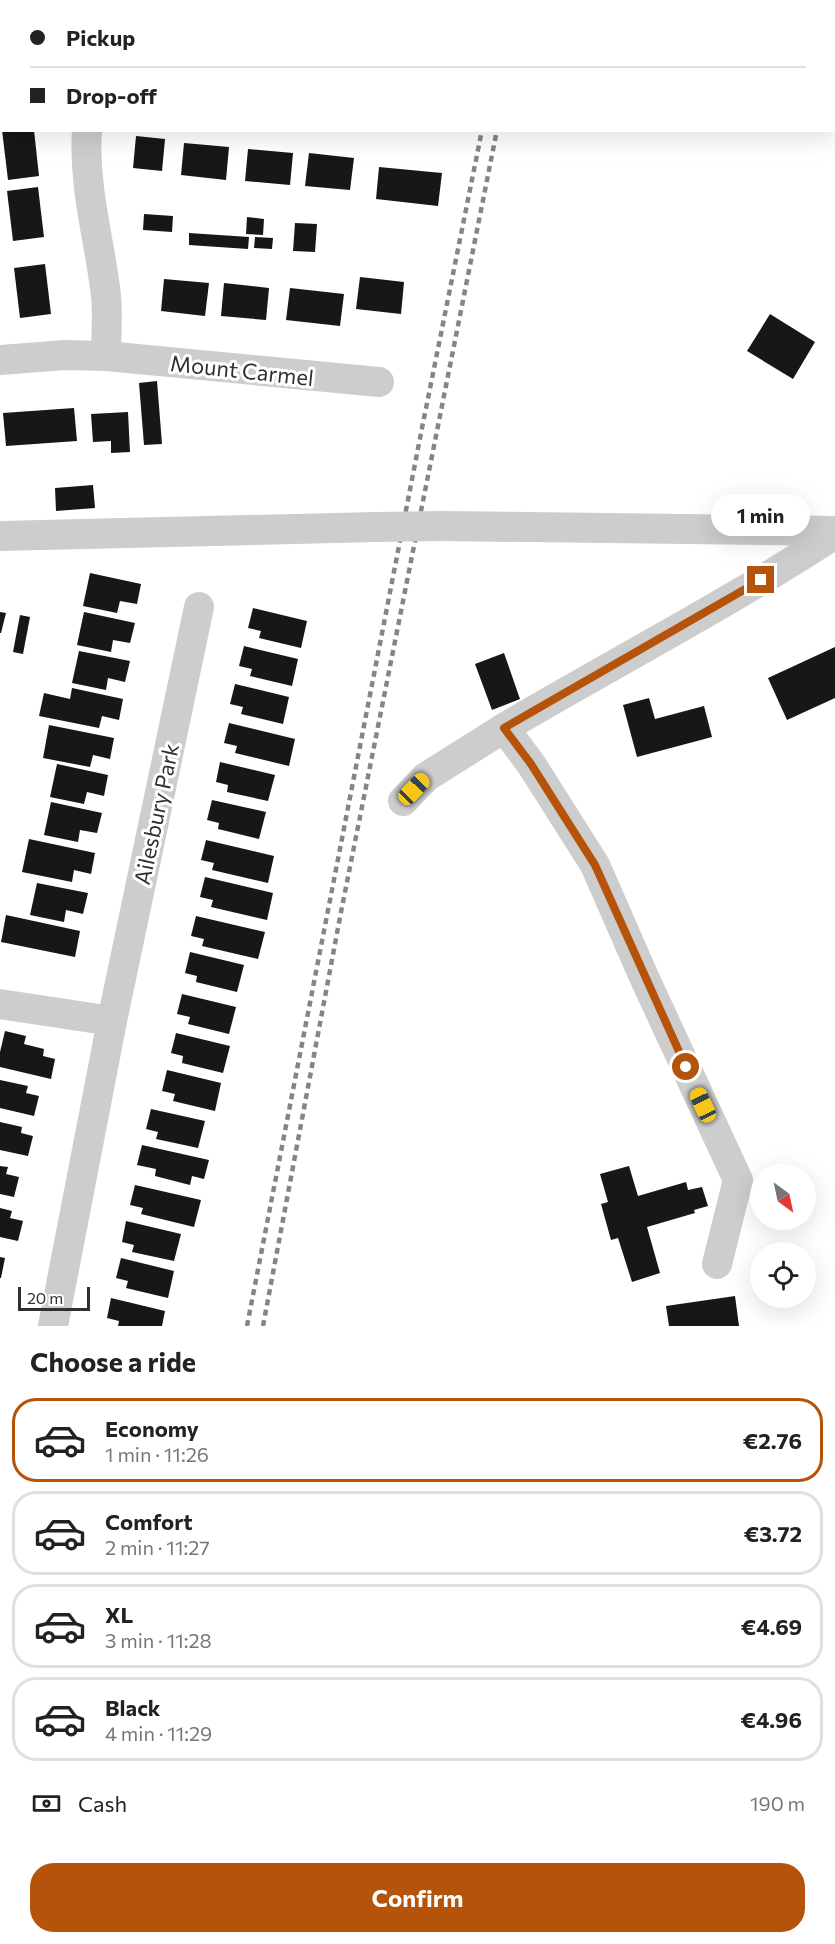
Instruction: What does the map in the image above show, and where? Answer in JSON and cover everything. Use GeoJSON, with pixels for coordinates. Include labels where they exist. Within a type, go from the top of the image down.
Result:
{"type":"FeatureCollection","features":[{"type":"Feature","properties":{"kind":"street"},"geometry":{"type":"LineString","coordinates":[[87,132],[86,151],[92,215],[106,297],[106,356]]}},
{"type":"Feature","properties":{"kind":"street","name":"Mount Carmel"},"geometry":{"type":"LineString","coordinates":[[0,360],[65,355],[106,356],[379,382]]}},
{"type":"Feature","properties":{"kind":"street"},"geometry":{"type":"LineString","coordinates":[[0,536],[441,526],[835,532]]}},
{"type":"Feature","properties":{"kind":"street"},"geometry":{"type":"LineString","coordinates":[[403,801],[426,777],[504,728],[691,622],[797,559],[835,532]]}},
{"type":"Feature","properties":{"kind":"street","name":"Ailesbury Park"},"geometry":{"type":"LineString","coordinates":[[53,1326],[112,1021],[199,607]]}},
{"type":"Feature","properties":{"kind":"street"},"geometry":{"type":"LineString","coordinates":[[504,728],[531,764],[595,865],[738,1180],[717,1264]]}},
{"type":"Feature","properties":{"kind":"street"},"geometry":{"type":"LineString","coordinates":[[0,1004],[112,1021]]}},
{"type":"Feature","properties":{"kind":"building"},"geometry":{"type":"Polygon","coordinates":[[[2,132],[34,132],[39,176],[8,180],[2,132]]]}},
{"type":"Feature","properties":{"kind":"building"},"geometry":{"type":"Polygon","coordinates":[[[136,136],[165,139],[162,171],[133,168],[136,136]]]}},
{"type":"Feature","properties":{"kind":"building"},"geometry":{"type":"Polygon","coordinates":[[[184,143],[229,147],[226,180],[181,175],[184,143]]]}},
{"type":"Feature","properties":{"kind":"building"},"geometry":{"type":"Polygon","coordinates":[[[248,149],[293,153],[290,185],[245,181],[248,149]]]}},
{"type":"Feature","properties":{"kind":"building"},"geometry":{"type":"Polygon","coordinates":[[[309,153],[354,158],[350,190],[305,186],[309,153]]]}},
{"type":"Feature","properties":{"kind":"building"},"geometry":{"type":"Polygon","coordinates":[[[379,167],[442,173],[438,206],[376,199],[379,167]]]}},
{"type":"Feature","properties":{"kind":"building"},"geometry":{"type":"Polygon","coordinates":[[[38,187],[44,237],[13,241],[7,191],[38,187]]]}},
{"type":"Feature","properties":{"kind":"building"},"geometry":{"type":"Polygon","coordinates":[[[144,214],[173,216],[172,232],[143,230],[144,214]]]}},
{"type":"Feature","properties":{"kind":"building"},"geometry":{"type":"Polygon","coordinates":[[[247,217],[264,219],[263,235],[246,234],[247,217]]]}},
{"type":"Feature","properties":{"kind":"building"},"geometry":{"type":"Polygon","coordinates":[[[295,223],[317,224],[315,252],[293,251],[295,223]]]}},
{"type":"Feature","properties":{"kind":"building"},"geometry":{"type":"Polygon","coordinates":[[[189,233],[249,237],[248,249],[189,245],[189,233]]]}},
{"type":"Feature","properties":{"kind":"building"},"geometry":{"type":"Polygon","coordinates":[[[255,237],[273,238],[272,249],[254,248],[255,237]]]}},
{"type":"Feature","properties":{"kind":"building"},"geometry":{"type":"Polygon","coordinates":[[[45,264],[51,314],[20,318],[14,268],[45,264]]]}},
{"type":"Feature","properties":{"kind":"building"},"geometry":{"type":"Polygon","coordinates":[[[360,277],[404,282],[401,314],[356,309],[360,277]]]}},
{"type":"Feature","properties":{"kind":"building"},"geometry":{"type":"Polygon","coordinates":[[[164,279],[209,283],[205,316],[161,311],[164,279]]]}},
{"type":"Feature","properties":{"kind":"building"},"geometry":{"type":"Polygon","coordinates":[[[224,283],[269,288],[266,320],[221,316],[224,283]]]}},
{"type":"Feature","properties":{"kind":"building"},"geometry":{"type":"Polygon","coordinates":[[[290,288],[344,294],[340,326],[286,320],[290,288]]]}},
{"type":"Feature","properties":{"kind":"building"},"geometry":{"type":"Polygon","coordinates":[[[770,314],[815,342],[793,379],[747,351],[770,314]]]}},
{"type":"Feature","properties":{"kind":"building"},"geometry":{"type":"Polygon","coordinates":[[[157,381],[162,444],[144,445],[139,383],[157,381]]]}},
{"type":"Feature","properties":{"kind":"building"},"geometry":{"type":"Polygon","coordinates":[[[74,408],[77,441],[6,446],[3,413],[74,408]]]}},
{"type":"Feature","properties":{"kind":"building"},"geometry":{"type":"Polygon","coordinates":[[[128,412],[130,452],[111,453],[111,441],[93,442],[91,414],[128,412]]]}},
{"type":"Feature","properties":{"kind":"building"},"geometry":{"type":"Polygon","coordinates":[[[93,485],[95,508],[56,511],[55,488],[93,485]]]}},
{"type":"Feature","properties":{"kind":"building"},"geometry":{"type":"Polygon","coordinates":[[[90,573],[141,584],[137,604],[120,601],[117,613],[83,606],[90,573]]]}},
{"type":"Feature","properties":{"kind":"building"},"geometry":{"type":"Polygon","coordinates":[[[253,608],[307,621],[301,648],[259,638],[261,631],[248,628],[253,608]]]}},
{"type":"Feature","properties":{"kind":"building"},"geometry":{"type":"Polygon","coordinates":[[[0,612],[6,613],[1,633],[0,633],[0,612]]]}},
{"type":"Feature","properties":{"kind":"building"},"geometry":{"type":"Polygon","coordinates":[[[84,612],[135,623],[130,643],[113,640],[111,652],[77,645],[84,612]]]}},
{"type":"Feature","properties":{"kind":"building"},"geometry":{"type":"Polygon","coordinates":[[[20,615],[30,617],[23,654],[13,652],[20,615]]]}},
{"type":"Feature","properties":{"kind":"building"},"geometry":{"type":"Polygon","coordinates":[[[244,646],[298,659],[292,686],[250,676],[252,669],[239,666],[244,646]]]}},
{"type":"Feature","properties":{"kind":"building"},"geometry":{"type":"Polygon","coordinates":[[[835,647],[835,698],[787,720],[768,678],[835,647]]]}},
{"type":"Feature","properties":{"kind":"building"},"geometry":{"type":"Polygon","coordinates":[[[79,651],[130,661],[125,682],[108,678],[106,690],[72,683],[79,651]]]}},
{"type":"Feature","properties":{"kind":"building"},"geometry":{"type":"Polygon","coordinates":[[[504,653],[520,699],[492,710],[475,664],[504,653]]]}},
{"type":"Feature","properties":{"kind":"building"},"geometry":{"type":"Polygon","coordinates":[[[235,684],[289,697],[283,724],[241,714],[243,707],[230,704],[235,684]]]}},
{"type":"Feature","properties":{"kind":"building"},"geometry":{"type":"Polygon","coordinates":[[[72,688],[123,699],[119,720],[102,716],[99,728],[39,716],[44,693],[70,699],[72,688]]]}},
{"type":"Feature","properties":{"kind":"building"},"geometry":{"type":"Polygon","coordinates":[[[649,698],[655,719],[704,706],[712,737],[637,757],[623,705],[649,698]]]}},
{"type":"Feature","properties":{"kind":"building"},"geometry":{"type":"Polygon","coordinates":[[[229,723],[295,739],[289,766],[235,753],[237,746],[224,743],[229,723]]]}},
{"type":"Feature","properties":{"kind":"building"},"geometry":{"type":"Polygon","coordinates":[[[49,725],[114,738],[110,759],[93,755],[90,767],[43,758],[49,725]]]}},
{"type":"Feature","properties":{"kind":"building"},"geometry":{"type":"Polygon","coordinates":[[[220,762],[275,775],[268,801],[227,792],[228,785],[216,782],[220,762]]]}},
{"type":"Feature","properties":{"kind":"building"},"geometry":{"type":"Polygon","coordinates":[[[57,764],[108,775],[104,796],[87,792],[84,804],[50,797],[57,764]]]}},
{"type":"Feature","properties":{"kind":"building"},"geometry":{"type":"Polygon","coordinates":[[[212,800],[266,812],[259,839],[218,829],[219,823],[207,820],[212,800]]]}},
{"type":"Feature","properties":{"kind":"building"},"geometry":{"type":"Polygon","coordinates":[[[51,802],[102,813],[97,833],[80,830],[78,842],[44,835],[51,802]]]}},
{"type":"Feature","properties":{"kind":"building"},"geometry":{"type":"Polygon","coordinates":[[[29,839],[95,853],[91,874],[74,870],[72,882],[22,872],[29,839]]]}},
{"type":"Feature","properties":{"kind":"building"},"geometry":{"type":"Polygon","coordinates":[[[206,840],[274,856],[268,883],[212,870],[214,863],[201,860],[206,840]]]}},
{"type":"Feature","properties":{"kind":"building"},"geometry":{"type":"Polygon","coordinates":[[[205,877],[273,893],[267,920],[211,907],[213,900],[200,897],[205,877]]]}},
{"type":"Feature","properties":{"kind":"building"},"geometry":{"type":"Polygon","coordinates":[[[37,883],[88,893],[83,914],[66,910],[64,922],[30,915],[37,883]]]}},
{"type":"Feature","properties":{"kind":"building"},"geometry":{"type":"Polygon","coordinates":[[[6,915],[80,931],[75,957],[1,942],[6,915]]]}},
{"type":"Feature","properties":{"kind":"building"},"geometry":{"type":"Polygon","coordinates":[[[196,916],[265,932],[258,959],[202,946],[204,939],[191,936],[196,916]]]}},
{"type":"Feature","properties":{"kind":"building"},"geometry":{"type":"Polygon","coordinates":[[[190,952],[244,965],[237,992],[196,982],[197,976],[185,973],[190,952]]]}},
{"type":"Feature","properties":{"kind":"building"},"geometry":{"type":"Polygon","coordinates":[[[182,994],[236,1007],[229,1034],[188,1024],[190,1017],[177,1014],[182,994]]]}},
{"type":"Feature","properties":{"kind":"building"},"geometry":{"type":"Polygon","coordinates":[[[5,1031],[26,1036],[24,1044],[44,1049],[43,1056],[55,1059],[51,1079],[0,1067],[0,1052],[5,1031]]]}},
{"type":"Feature","properties":{"kind":"building"},"geometry":{"type":"Polygon","coordinates":[[[176,1033],[230,1046],[223,1073],[182,1063],[183,1056],[171,1053],[176,1033]]]}},
{"type":"Feature","properties":{"kind":"building"},"geometry":{"type":"Polygon","coordinates":[[[167,1070],[221,1083],[215,1111],[173,1101],[175,1094],[162,1091],[167,1070]]]}},
{"type":"Feature","properties":{"kind":"building"},"geometry":{"type":"Polygon","coordinates":[[[0,1080],[28,1086],[26,1093],[39,1096],[34,1116],[0,1108],[0,1080]]]}},
{"type":"Feature","properties":{"kind":"building"},"geometry":{"type":"Polygon","coordinates":[[[151,1109],[205,1121],[198,1148],[156,1139],[158,1132],[146,1129],[151,1109]]]}},
{"type":"Feature","properties":{"kind":"building"},"geometry":{"type":"Polygon","coordinates":[[[0,1122],[22,1127],[21,1133],[33,1136],[28,1156],[0,1150],[0,1122]]]}},
{"type":"Feature","properties":{"kind":"building"},"geometry":{"type":"Polygon","coordinates":[[[142,1145],[209,1160],[204,1179],[192,1176],[190,1185],[155,1176],[156,1169],[137,1165],[142,1145]]]}},
{"type":"Feature","properties":{"kind":"building"},"geometry":{"type":"Polygon","coordinates":[[[0,1166],[8,1167],[6,1174],[19,1177],[14,1197],[0,1194],[0,1166]]]}},
{"type":"Feature","properties":{"kind":"building"},"geometry":{"type":"Polygon","coordinates":[[[629,1166],[638,1196],[686,1182],[688,1190],[702,1187],[708,1206],[694,1210],[695,1213],[647,1227],[660,1273],[632,1282],[618,1238],[611,1240],[601,1204],[608,1202],[600,1174],[629,1166]]]}},
{"type":"Feature","properties":{"kind":"building"},"geometry":{"type":"Polygon","coordinates":[[[135,1185],[201,1200],[194,1227],[141,1214],[143,1208],[130,1205],[135,1185]]]}},
{"type":"Feature","properties":{"kind":"building"},"geometry":{"type":"Polygon","coordinates":[[[0,1208],[12,1211],[10,1218],[23,1221],[18,1241],[0,1237],[0,1208]]]}},
{"type":"Feature","properties":{"kind":"building"},"geometry":{"type":"Polygon","coordinates":[[[126,1221],[181,1234],[174,1261],[132,1252],[134,1245],[122,1242],[126,1221]]]}},
{"type":"Feature","properties":{"kind":"building"},"geometry":{"type":"Polygon","coordinates":[[[0,1257],[5,1258],[1,1278],[0,1278],[0,1257]]]}},
{"type":"Feature","properties":{"kind":"building"},"geometry":{"type":"Polygon","coordinates":[[[121,1258],[174,1271],[168,1298],[126,1288],[128,1281],[116,1278],[121,1258]]]}},
{"type":"Feature","properties":{"kind":"building"},"geometry":{"type":"Polygon","coordinates":[[[735,1296],[739,1326],[669,1326],[666,1306],[735,1296]]]}},
{"type":"Feature","properties":{"kind":"building"},"geometry":{"type":"Polygon","coordinates":[[[111,1298],[165,1311],[162,1326],[118,1326],[119,1321],[107,1318],[111,1298]]]}},
{"type":"Feature","properties":{"kind":"railway"},"geometry":{"type":"LineString","coordinates":[[247,1326],[482,132]]}},
{"type":"Feature","properties":{"kind":"railway"},"geometry":{"type":"LineString","coordinates":[[263,1326],[341,912],[497,132]]}},
{"type":"Feature","properties":{"kind":"route"},"geometry":{"type":"LineString","coordinates":[[686,1067],[595,865],[531,764],[504,728],[761,580]]}}]}
